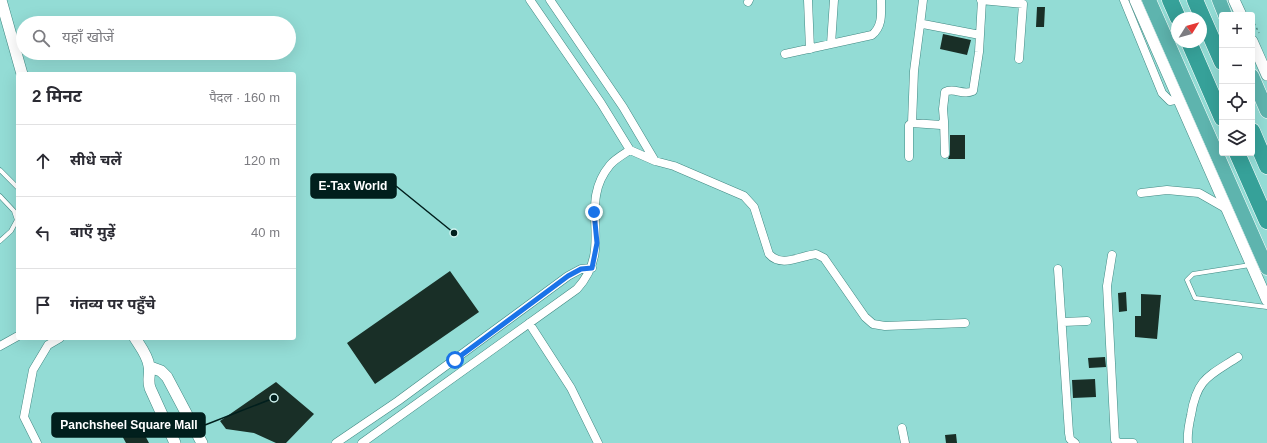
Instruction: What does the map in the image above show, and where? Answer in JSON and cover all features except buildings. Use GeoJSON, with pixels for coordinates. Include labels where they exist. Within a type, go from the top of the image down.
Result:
{"type":"FeatureCollection","features":[{"type":"Feature","properties":{"kind":"highway"},"geometry":{"type":"LineString","coordinates":[[1149,0],[1267,268]]}},
{"type":"Feature","properties":{"kind":"highway"},"geometry":{"type":"LineString","coordinates":[[1170,0],[1175,12]]}},
{"type":"Feature","properties":{"kind":"highway"},"geometry":{"type":"LineString","coordinates":[[1195,0],[1219,55]]}},
{"type":"Feature","properties":{"kind":"highway"},"geometry":{"type":"LineString","coordinates":[[1219,0],[1224,12]]}},
{"type":"Feature","properties":{"kind":"highway"},"geometry":{"type":"LineString","coordinates":[[1192,48],[1219,111]]}},
{"type":"Feature","properties":{"kind":"highway"},"geometry":{"type":"LineString","coordinates":[[1255,83],[1267,111]]}},
{"type":"Feature","properties":{"kind":"highway"},"geometry":{"type":"LineString","coordinates":[[1255,138],[1267,166]]}},
{"type":"Feature","properties":{"kind":"highway"},"geometry":{"type":"LineString","coordinates":[[1238,156],[1267,220]]}},
{"type":"Feature","properties":{"kind":"street"},"geometry":{"type":"LineString","coordinates":[[1,0],[16,53]]}},
{"type":"Feature","properties":{"kind":"street"},"geometry":{"type":"LineString","coordinates":[[530,0],[601,103],[630,150],[655,162],[674,166],[744,196],[754,207],[769,254],[775,260],[781,262],[816,254],[824,258],[865,317],[873,324],[885,326],[965,323]]}},
{"type":"Feature","properties":{"kind":"street"},"geometry":{"type":"LineString","coordinates":[[550,0],[623,107],[655,162]]}},
{"type":"Feature","properties":{"kind":"street"},"geometry":{"type":"LineString","coordinates":[[808,0],[810,49]]}},
{"type":"Feature","properties":{"kind":"street"},"geometry":{"type":"LineString","coordinates":[[831,44],[834,0]]}},
{"type":"Feature","properties":{"kind":"street"},"geometry":{"type":"LineString","coordinates":[[785,54],[872,35],[878,30],[880,24],[881,0]]}},
{"type":"Feature","properties":{"kind":"street"},"geometry":{"type":"LineString","coordinates":[[909,157],[908,128],[912,123],[914,71],[923,0]]}},
{"type":"Feature","properties":{"kind":"street"},"geometry":{"type":"LineString","coordinates":[[945,154],[943,109],[945,92],[951,90],[966,93],[973,91],[980,35],[982,0],[1023,2],[1019,58]]}},
{"type":"Feature","properties":{"kind":"street"},"geometry":{"type":"LineString","coordinates":[[1124,0],[1162,93],[1170,101],[1178,99]]}},
{"type":"Feature","properties":{"kind":"street"},"geometry":{"type":"LineString","coordinates":[[1136,0],[1267,300]]}},
{"type":"Feature","properties":{"kind":"street"},"geometry":{"type":"LineString","coordinates":[[1234,0],[1240,12]]}},
{"type":"Feature","properties":{"kind":"street"},"geometry":{"type":"LineString","coordinates":[[920,25],[923,24],[980,35]]}},
{"type":"Feature","properties":{"kind":"street"},"geometry":{"type":"LineString","coordinates":[[1255,48],[1267,75]]}},
{"type":"Feature","properties":{"kind":"street"},"geometry":{"type":"LineString","coordinates":[[1148,59],[1161,57]]}},
{"type":"Feature","properties":{"kind":"street"},"geometry":{"type":"LineString","coordinates":[[18,60],[21,72]]}},
{"type":"Feature","properties":{"kind":"street"},"geometry":{"type":"LineString","coordinates":[[912,123],[941,125],[944,121]]}},
{"type":"Feature","properties":{"kind":"street"},"geometry":{"type":"LineString","coordinates":[[362,443],[577,289],[587,278],[592,268],[597,243],[594,212],[595,194],[601,178],[611,164],[630,150]]}},
{"type":"Feature","properties":{"kind":"street"},"geometry":{"type":"LineString","coordinates":[[1141,193],[1167,190],[1193,192],[1206,197],[1227,209]]}},
{"type":"Feature","properties":{"kind":"street"},"geometry":{"type":"LineString","coordinates":[[1112,255],[1107,293],[1115,440],[1119,443],[1133,443]]}},
{"type":"Feature","properties":{"kind":"street"},"geometry":{"type":"LineString","coordinates":[[336,443],[398,401],[568,276],[581,269],[592,268]]}},
{"type":"Feature","properties":{"kind":"street"},"geometry":{"type":"LineString","coordinates":[[1058,269],[1063,322],[1069,433],[1070,439],[1075,443]]}},
{"type":"Feature","properties":{"kind":"street"},"geometry":{"type":"LineString","coordinates":[[511,319],[518,331]]}},
{"type":"Feature","properties":{"kind":"street"},"geometry":{"type":"LineString","coordinates":[[1063,322],[1087,321]]}},
{"type":"Feature","properties":{"kind":"street"},"geometry":{"type":"LineString","coordinates":[[529,323],[571,388],[598,443]]}},
{"type":"Feature","properties":{"kind":"street"},"geometry":{"type":"LineString","coordinates":[[0,346],[16,337]]}},
{"type":"Feature","properties":{"kind":"street"},"geometry":{"type":"LineString","coordinates":[[37,443],[24,417],[33,370],[48,345],[57,340]]}},
{"type":"Feature","properties":{"kind":"street"},"geometry":{"type":"LineString","coordinates":[[136,340],[150,367],[148,380],[150,388],[175,443]]}},
{"type":"Feature","properties":{"kind":"street"},"geometry":{"type":"LineString","coordinates":[[1188,443],[1190,420],[1197,390],[1210,375],[1238,357]]}},
{"type":"Feature","properties":{"kind":"street"},"geometry":{"type":"LineString","coordinates":[[150,367],[161,370],[167,377],[202,443]]}},
{"type":"Feature","properties":{"kind":"street"},"geometry":{"type":"LineString","coordinates":[[902,428],[905,443]]}},
{"type":"Feature","properties":{"kind":"lane"},"geometry":{"type":"LineString","coordinates":[[0,170],[16,186]]}},
{"type":"Feature","properties":{"kind":"lane"},"geometry":{"type":"LineString","coordinates":[[0,196],[14,211],[16,217]]}},
{"type":"Feature","properties":{"kind":"lane"},"geometry":{"type":"LineString","coordinates":[[0,241],[11,230],[16,222]]}},
{"type":"Feature","properties":{"kind":"lane"},"geometry":{"type":"LineString","coordinates":[[1252,265],[1193,274],[1187,280],[1195,298],[1267,307]]}},
{"type":"Feature","properties":{"kind":"place","name":"E-Tax World"},"geometry":{"type":"Point","coordinates":[454,233]}},
{"type":"Feature","properties":{"kind":"place","name":"Panchsheel Square Mall"},"geometry":{"type":"Point","coordinates":[274,398]}},
{"type":"Feature","properties":{"kind":"route"},"geometry":{"type":"LineString","coordinates":[[455,360],[531,305],[568,276],[581,269],[592,268],[597,243],[594,212]]}}]}
